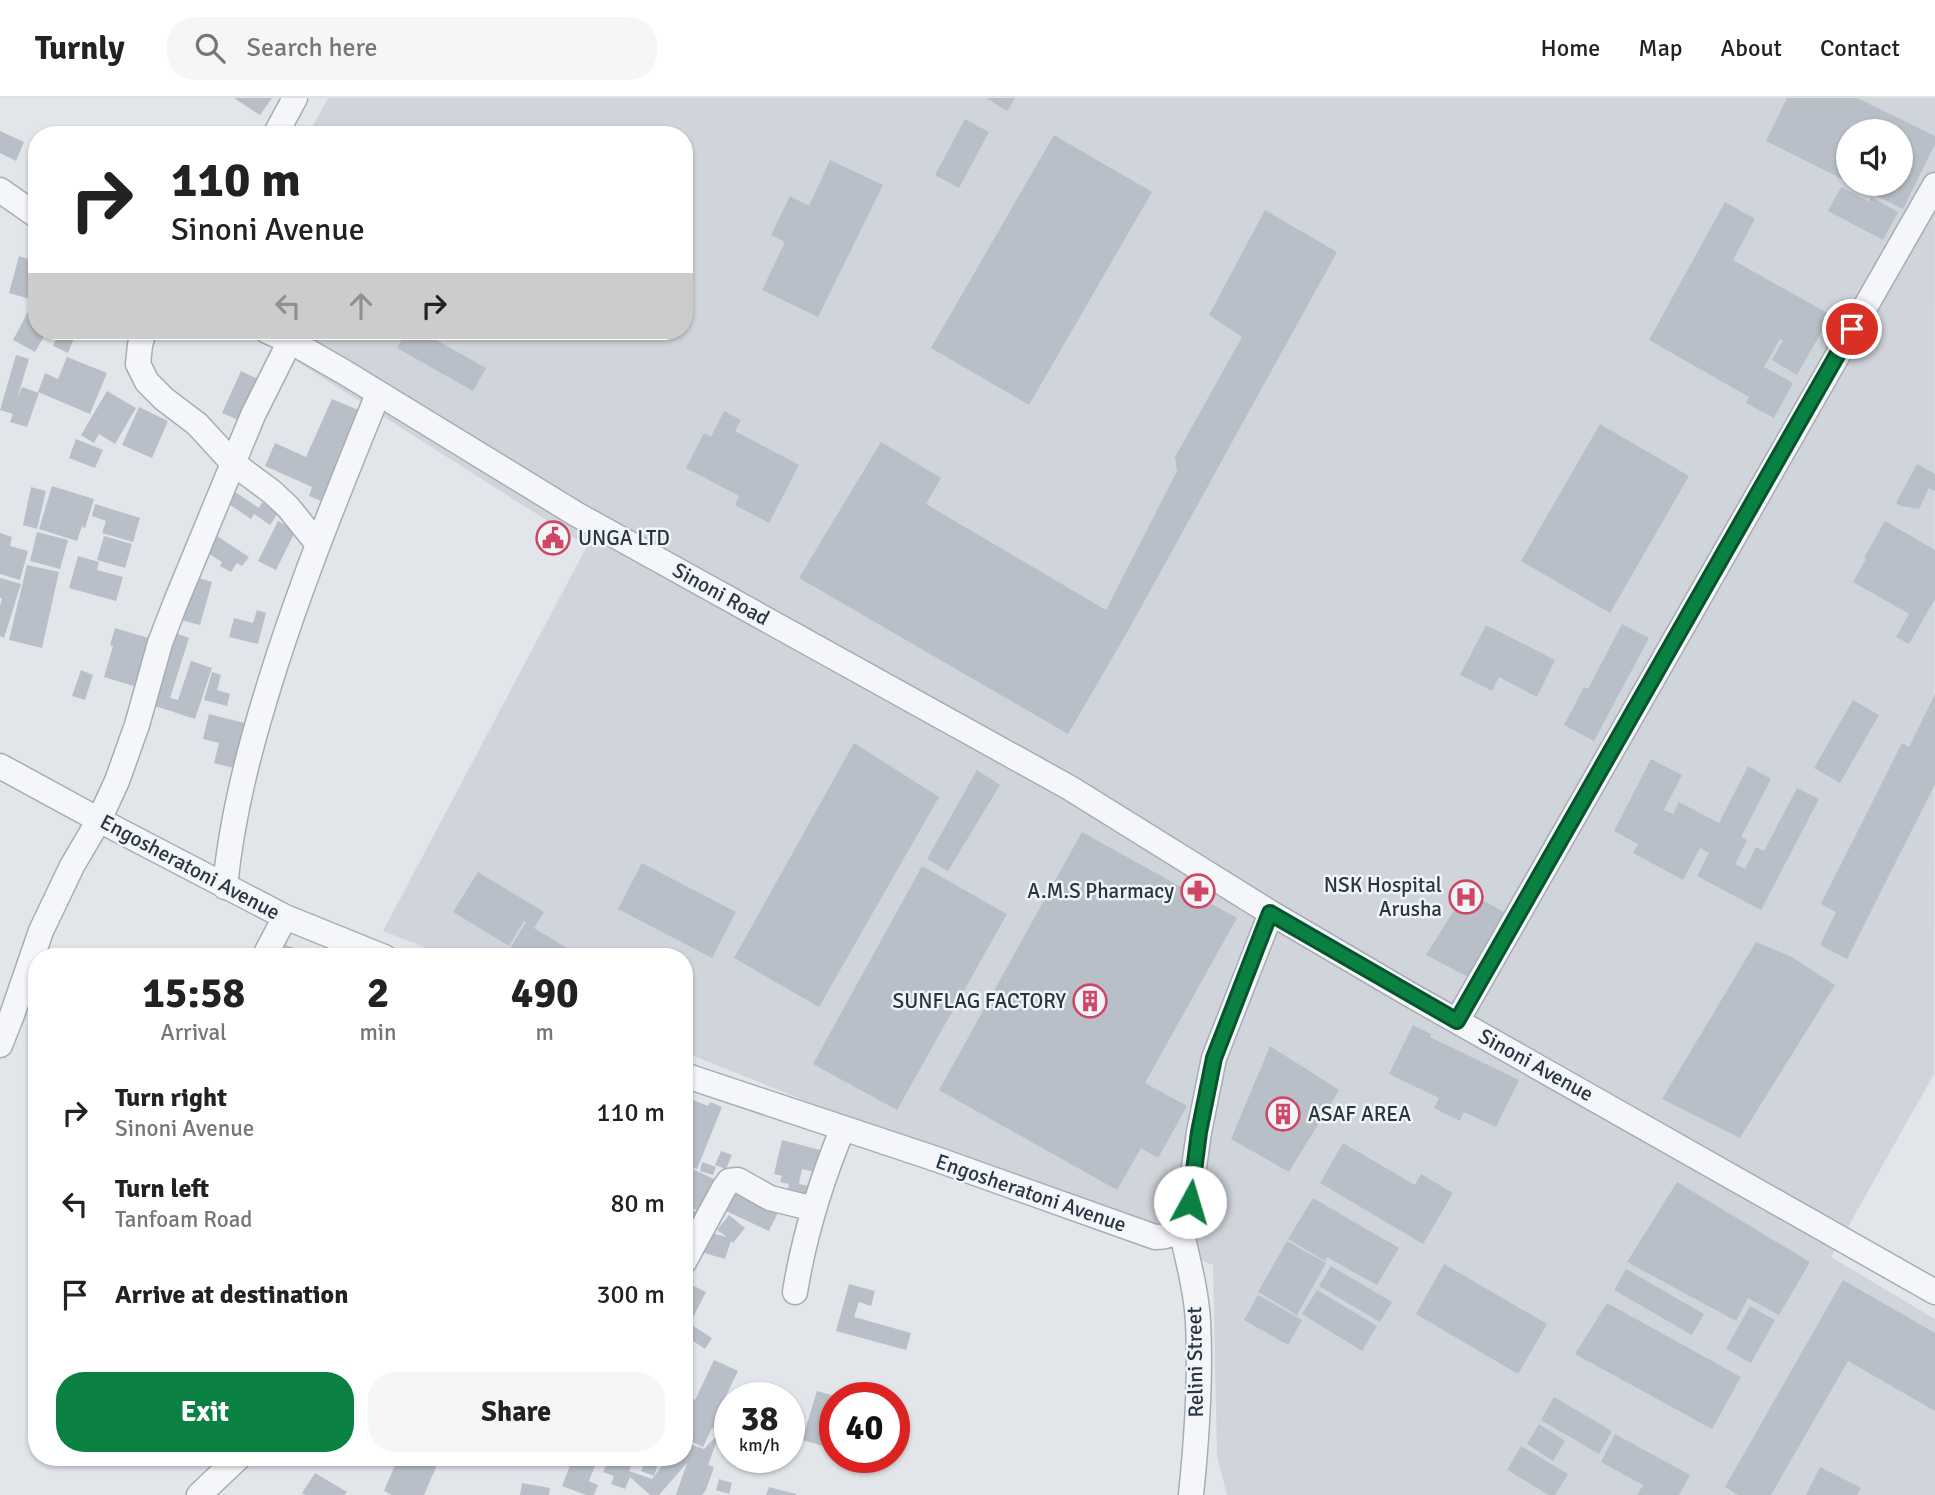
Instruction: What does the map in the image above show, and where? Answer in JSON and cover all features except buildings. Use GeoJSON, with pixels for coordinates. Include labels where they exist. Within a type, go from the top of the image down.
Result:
{"type":"FeatureCollection","features":[{"type":"Feature","properties":{"kind":"street"},"geometry":{"type":"LineString","coordinates":[[280,126],[295,98]]}},
{"type":"Feature","properties":{"kind":"street"},"geometry":{"type":"LineString","coordinates":[[1457,1021],[1935,185]]}},
{"type":"Feature","properties":{"kind":"street"},"geometry":{"type":"LineString","coordinates":[[0,190],[28,210]]}},
{"type":"Feature","properties":{"kind":"street"},"geometry":{"type":"LineString","coordinates":[[141,340],[138,364],[147,382],[197,424],[233,463],[288,507],[317,543]]}},
{"type":"Feature","properties":{"kind":"street"},"geometry":{"type":"LineString","coordinates":[[35,948],[72,866],[99,820],[128,754],[160,643],[253,415],[290,341]]}},
{"type":"Feature","properties":{"kind":"street","name":"Sinoni Road"},"geometry":{"type":"LineString","coordinates":[[290,341],[576,514],[1070,789]]}},
{"type":"Feature","properties":{"kind":"street"},"geometry":{"type":"LineString","coordinates":[[225,887],[229,846],[246,766],[280,648],[317,543],[378,394]]}},
{"type":"Feature","properties":{"kind":"street","name":"Engosheratoni Avenue"},"geometry":{"type":"LineString","coordinates":[[0,766],[225,887],[285,917],[362,948]]}},
{"type":"Feature","properties":{"kind":"street","name":"Sinoni Avenue"},"geometry":{"type":"LineString","coordinates":[[1070,789],[1270,913],[1935,1292]]}},
{"type":"Feature","properties":{"kind":"street"},"geometry":{"type":"LineString","coordinates":[[1181,1230],[1186,1223],[1199,1132],[1214,1058],[1270,913]]}},
{"type":"Feature","properties":{"kind":"street"},"geometry":{"type":"LineString","coordinates":[[269,948],[285,917]]}},
{"type":"Feature","properties":{"kind":"street"},"geometry":{"type":"LineString","coordinates":[[0,1045],[28,969]]}},
{"type":"Feature","properties":{"kind":"street","name":"Engosheratoni Avenue"},"geometry":{"type":"LineString","coordinates":[[693,1078],[1155,1237],[1168,1237],[1181,1230]]}},
{"type":"Feature","properties":{"kind":"street"},"geometry":{"type":"LineString","coordinates":[[794,1292],[799,1262],[814,1209],[843,1128]]}},
{"type":"Feature","properties":{"kind":"street"},"geometry":{"type":"LineString","coordinates":[[693,1245],[729,1181],[738,1180],[770,1198],[814,1209]]}},
{"type":"Feature","properties":{"kind":"street","name":"Relini Street"},"geometry":{"type":"LineString","coordinates":[[1181,1230],[1198,1320],[1199,1375],[1191,1495]]}},
{"type":"Feature","properties":{"kind":"street"},"geometry":{"type":"LineString","coordinates":[[199,1495],[230,1466]]}},
{"type":"Feature","properties":{"kind":"shaded area"},"geometry":{"type":"Polygon","coordinates":[[[328,98],[1935,98],[1934,1074],[1831,1257],[1935,1319],[1935,1495],[1227,1495],[1217,1456],[1213,1265],[693,1056],[693,948],[426,948],[383,931],[587,546],[263,340],[693,340],[693,126],[313,126],[328,98]]]}},
{"type":"Feature","properties":{"kind":"place","name":"UNGA LTD"},"geometry":{"type":"Point","coordinates":[553,538]}},
{"type":"Feature","properties":{"kind":"place","name":"A.M.S Pharmacy"},"geometry":{"type":"Point","coordinates":[1198,891]}},
{"type":"Feature","properties":{"kind":"place","name":"NSK Hospital Arusha"},"geometry":{"type":"Point","coordinates":[1466,897]}},
{"type":"Feature","properties":{"kind":"place","name":"SUNFLAG FACTORY"},"geometry":{"type":"Point","coordinates":[1090,1001]}},
{"type":"Feature","properties":{"kind":"place","name":"ASAF AREA"},"geometry":{"type":"Point","coordinates":[1283,1114]}},
{"type":"Feature","properties":{"kind":"route"},"geometry":{"type":"LineString","coordinates":[[1190,1202],[1199,1132],[1214,1058],[1270,913],[1457,1021],[1852,329]]}}]}
